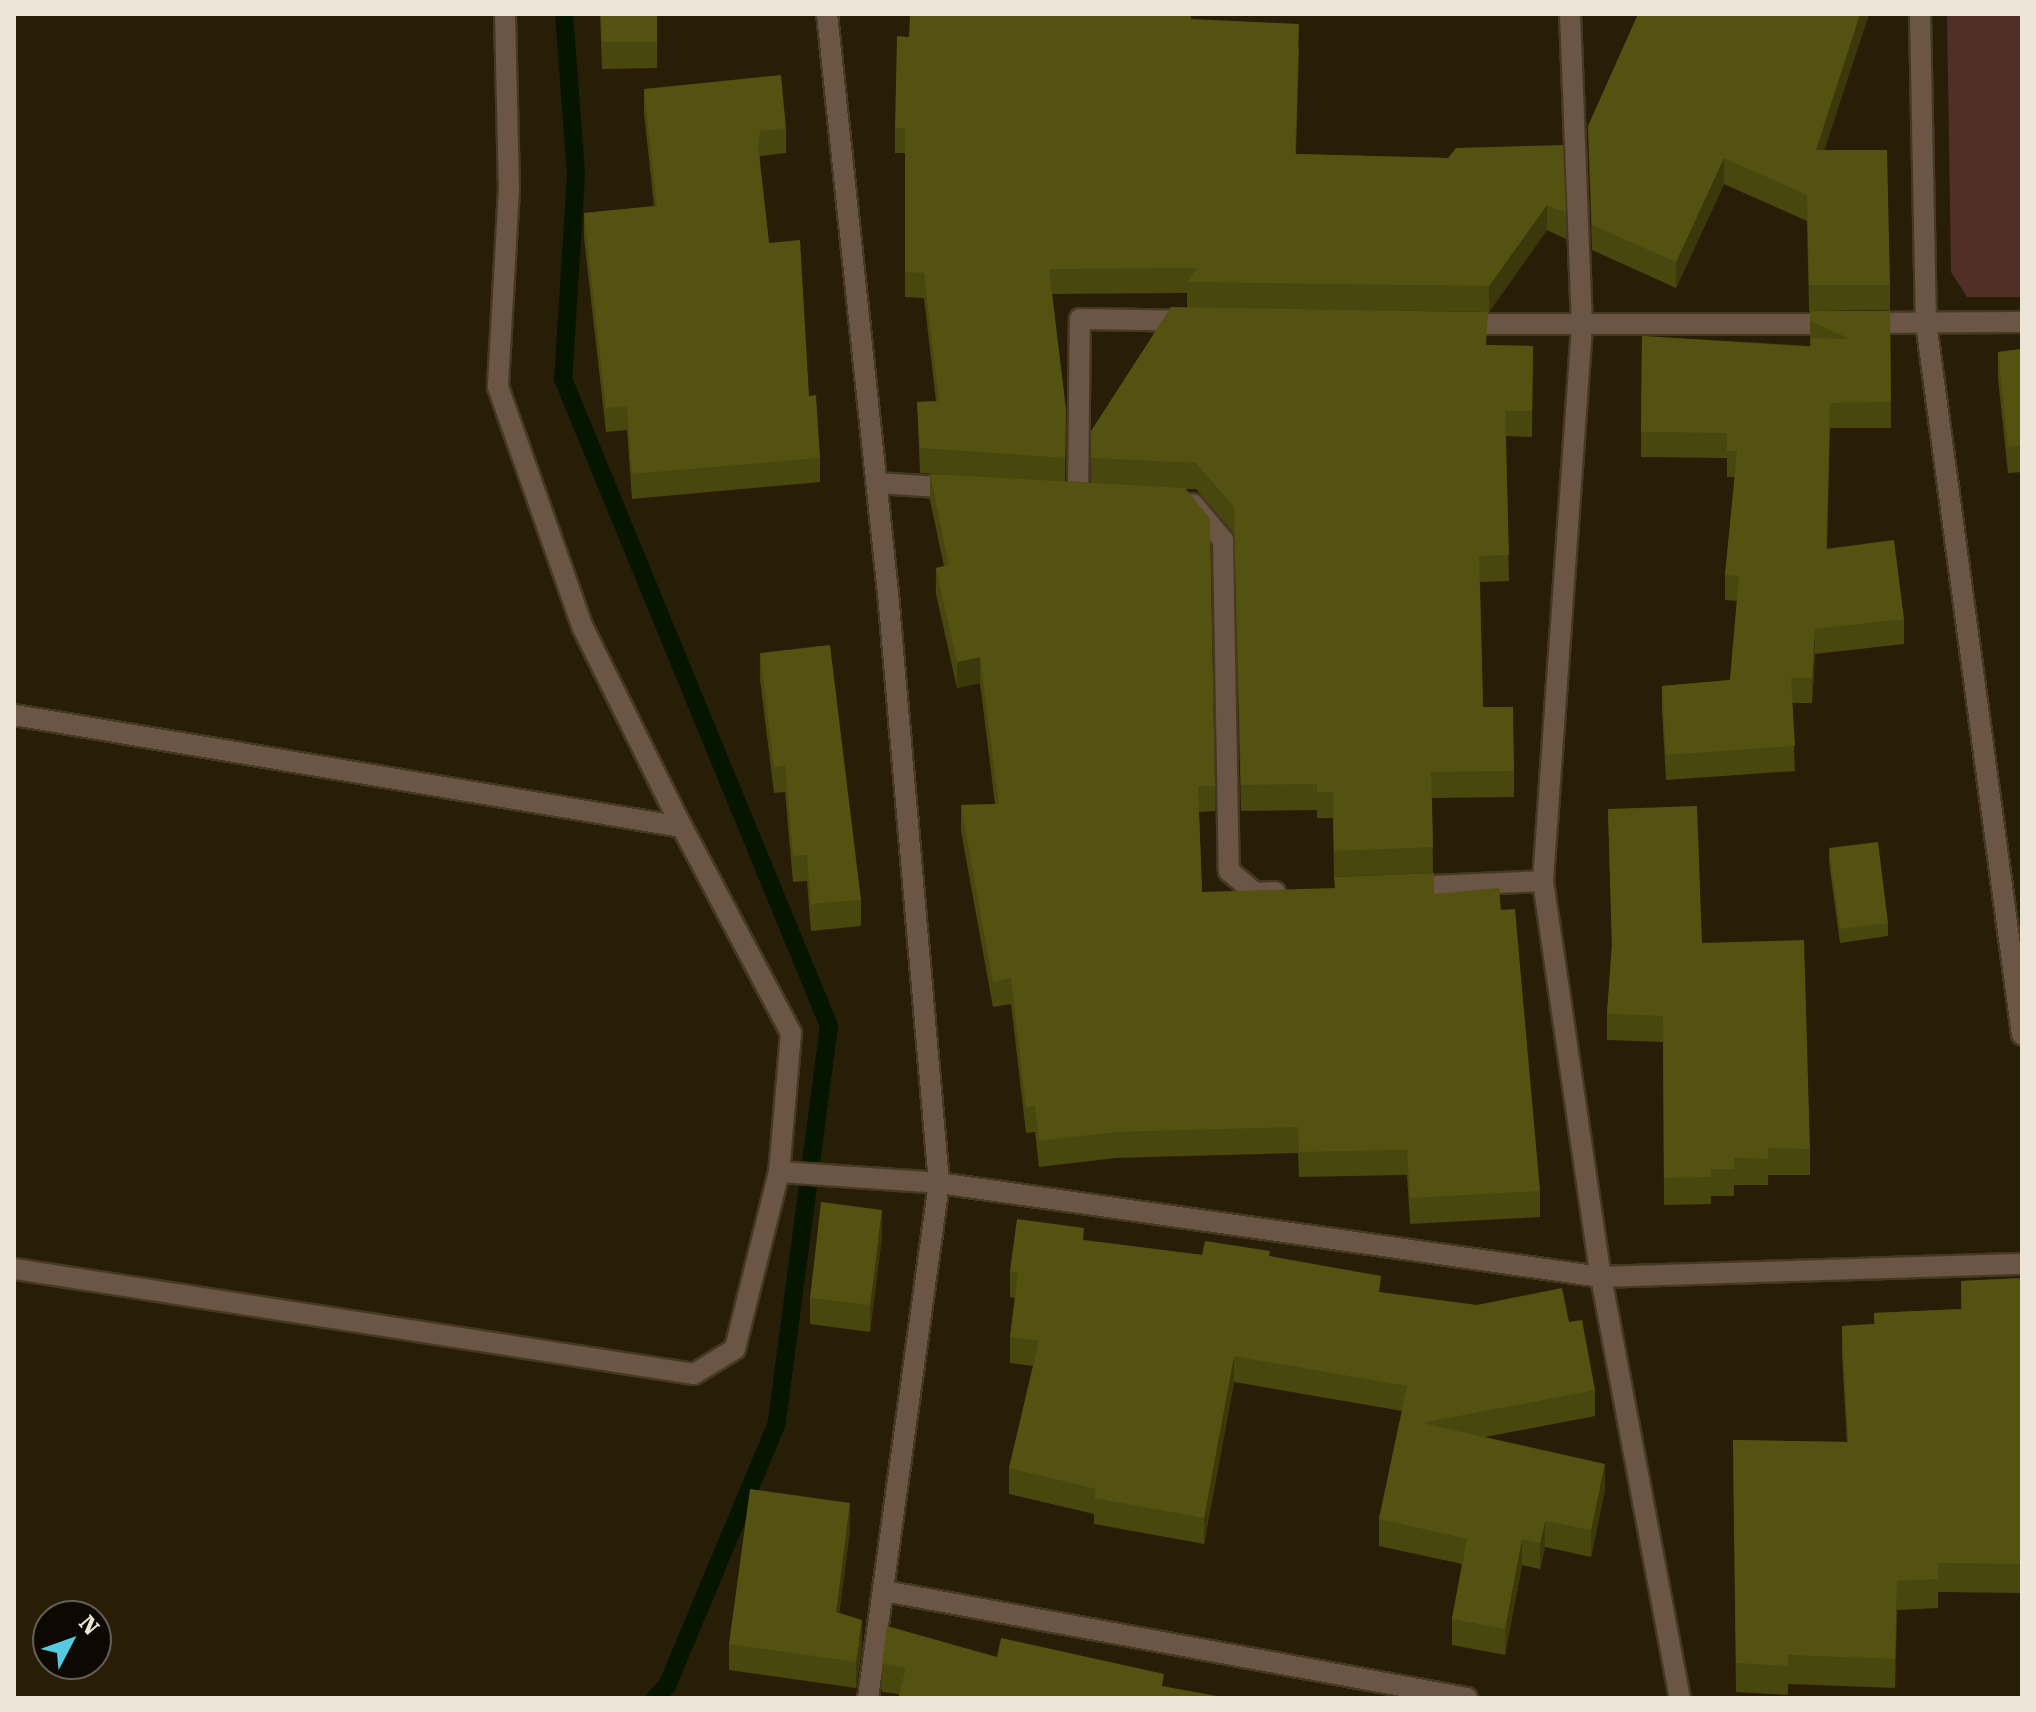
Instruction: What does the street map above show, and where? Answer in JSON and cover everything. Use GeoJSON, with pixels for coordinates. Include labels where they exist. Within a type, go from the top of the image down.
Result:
{"type":"FeatureCollection","features":[{"type":"Feature","properties":{"kind":"street"},"geometry":{"type":"LineString","coordinates":[[14,1269],[694,1374],[735,1349],[779,1172],[791,1033],[682,827],[583,628],[498,387],[509,188],[505,14]]}},
{"type":"Feature","properties":{"kind":"street"},"geometry":{"type":"LineString","coordinates":[[827,14],[877,483],[939,1183],[868,1698]]}},
{"type":"Feature","properties":{"kind":"street"},"geometry":{"type":"LineString","coordinates":[[1570,14],[1582,326],[1543,881],[1601,1277],[1680,1698]]}},
{"type":"Feature","properties":{"kind":"street"},"geometry":{"type":"LineString","coordinates":[[1920,14],[1926,323],[2022,1035]]}},
{"type":"Feature","properties":{"kind":"street"},"geometry":{"type":"LineString","coordinates":[[1106,498],[1070,496],[1080,319],[1206,321]]}},
{"type":"Feature","properties":{"kind":"street"},"geometry":{"type":"LineString","coordinates":[[1441,324],[1582,326],[2022,322]]}},
{"type":"Feature","properties":{"kind":"street"},"geometry":{"type":"LineString","coordinates":[[877,483],[970,489]]}},
{"type":"Feature","properties":{"kind":"street"},"geometry":{"type":"LineString","coordinates":[[1176,501],[1191,501],[1223,540],[1229,871],[1255,893],[1301,891]]}},
{"type":"Feature","properties":{"kind":"street"},"geometry":{"type":"LineString","coordinates":[[14,715],[682,827]]}},
{"type":"Feature","properties":{"kind":"street"},"geometry":{"type":"LineString","coordinates":[[1392,887],[1543,881]]}},
{"type":"Feature","properties":{"kind":"street"},"geometry":{"type":"LineString","coordinates":[[779,1172],[939,1183],[1601,1277],[2022,1264]]}},
{"type":"Feature","properties":{"kind":"street"},"geometry":{"type":"LineString","coordinates":[[884,1591],[1467,1698]]}},
{"type":"Feature","properties":{"kind":"shaded area"},"geometry":{"type":"Polygon","coordinates":[[[1947,14],[2022,14],[2022,297],[1967,297],[1951,272],[1947,14]]]}},
{"type":"Feature","properties":{"kind":"building"},"geometry":{"type":"Polygon","coordinates":[[[601,14],[657,14],[657,42],[602,42],[601,14]]]}},
{"type":"Feature","properties":{"kind":"building"},"geometry":{"type":"Polygon","coordinates":[[[910,14],[1191,14],[1191,19],[1299,24],[1295,154],[1448,158],[1456,148],[1563,145],[1566,213],[1547,205],[1489,286],[1187,282],[1197,268],[1049,269],[1066,410],[1065,458],[920,448],[917,402],[939,401],[924,273],[905,272],[905,128],[895,128],[897,36],[909,37],[910,14]]]}},
{"type":"Feature","properties":{"kind":"building"},"geometry":{"type":"Polygon","coordinates":[[[1638,14],[1860,14],[1816,150],[1887,150],[1890,285],[1809,285],[1807,195],[1724,158],[1676,262],[1592,225],[1588,126],[1638,14]]]}},
{"type":"Feature","properties":{"kind":"building"},"geometry":{"type":"Polygon","coordinates":[[[781,75],[786,129],[760,131],[758,148],[769,243],[800,240],[809,396],[816,395],[820,458],[632,474],[627,406],[606,408],[584,213],[657,206],[644,89],[781,75]]]}},
{"type":"Feature","properties":{"kind":"building"},"geometry":{"type":"Polygon","coordinates":[[[1171,307],[1488,312],[1486,345],[1533,346],[1532,411],[1505,411],[1509,555],[1479,556],[1483,707],[1513,707],[1514,771],[1431,772],[1433,847],[1334,851],[1333,792],[1317,792],[1317,784],[1241,785],[1234,507],[1196,463],[1091,458],[1091,431],[1171,307]]]}},
{"type":"Feature","properties":{"kind":"building"},"geometry":{"type":"Polygon","coordinates":[[[1810,311],[1890,311],[1891,402],[1830,403],[1826,549],[1894,540],[1904,619],[1815,629],[1812,678],[1791,678],[1795,746],[1666,755],[1662,686],[1730,680],[1739,576],[1725,575],[1737,451],[1727,451],[1727,433],[1641,432],[1642,336],[1811,347],[1811,338],[1850,339],[1810,321],[1810,311]]]}},
{"type":"Feature","properties":{"kind":"building"},"geometry":{"type":"Polygon","coordinates":[[[2022,349],[2022,445],[2008,447],[1998,352],[2022,349]]]}},
{"type":"Feature","properties":{"kind":"building"},"geometry":{"type":"Polygon","coordinates":[[[930,474],[1185,488],[1210,519],[1215,786],[1198,786],[1202,892],[1335,888],[1334,877],[1434,873],[1434,894],[1499,888],[1501,910],[1515,909],[1540,1191],[1410,1198],[1407,1150],[1299,1152],[1298,1127],[1116,1132],[1039,1141],[1035,1106],[1026,1107],[1011,978],[993,982],[961,805],[999,804],[980,657],[957,662],[936,568],[949,565],[930,474]]]}},
{"type":"Feature","properties":{"kind":"building"},"geometry":{"type":"Polygon","coordinates":[[[830,645],[861,900],[811,904],[807,855],[793,856],[785,765],[774,767],[760,653],[830,645]]]}},
{"type":"Feature","properties":{"kind":"building"},"geometry":{"type":"Polygon","coordinates":[[[1697,806],[1702,943],[1804,940],[1810,1149],[1768,1148],[1768,1159],[1734,1158],[1734,1169],[1711,1169],[1711,1177],[1664,1178],[1663,1016],[1607,1014],[1612,942],[1608,809],[1697,806]]]}},
{"type":"Feature","properties":{"kind":"building"},"geometry":{"type":"Polygon","coordinates":[[[1878,842],[1888,923],[1840,929],[1829,848],[1878,842]]]}},
{"type":"Feature","properties":{"kind":"building"},"geometry":{"type":"Polygon","coordinates":[[[821,1202],[882,1210],[870,1305],[810,1298],[821,1202]]]}},
{"type":"Feature","properties":{"kind":"building"},"geometry":{"type":"Polygon","coordinates":[[[1017,1219],[1084,1228],[1083,1240],[1202,1255],[1205,1241],[1270,1251],[1269,1256],[1381,1276],[1379,1292],[1477,1305],[1562,1288],[1569,1322],[1582,1320],[1595,1390],[1422,1423],[1605,1464],[1591,1530],[1545,1521],[1540,1543],[1522,1539],[1505,1629],[1452,1619],[1467,1539],[1379,1519],[1407,1386],[1234,1356],[1204,1518],[1094,1498],[1096,1489],[1009,1468],[1039,1341],[1010,1337],[1018,1273],[1010,1271],[1017,1219]]]}},
{"type":"Feature","properties":{"kind":"building"},"geometry":{"type":"Polygon","coordinates":[[[2022,1278],[2022,1564],[1938,1563],[1938,1579],[1897,1581],[1895,1659],[1788,1655],[1788,1666],[1736,1663],[1733,1440],[1848,1442],[1842,1326],[1875,1324],[1874,1313],[1962,1309],[1961,1281],[2022,1278]]]}},
{"type":"Feature","properties":{"kind":"building"},"geometry":{"type":"Polygon","coordinates":[[[750,1489],[850,1503],[836,1612],[862,1620],[856,1662],[729,1644],[750,1489]]]}},
{"type":"Feature","properties":{"kind":"building"},"geometry":{"type":"Polygon","coordinates":[[[887,1626],[997,1657],[1001,1638],[1164,1674],[1162,1686],[1228,1698],[898,1698],[906,1668],[882,1664],[887,1626]]]}},
{"type":"Feature","properties":{"kind":"waterway"},"geometry":{"type":"LineString","coordinates":[[564,14],[576,175],[563,379],[829,1026],[777,1423],[667,1686],[655,1698]]}}]}
